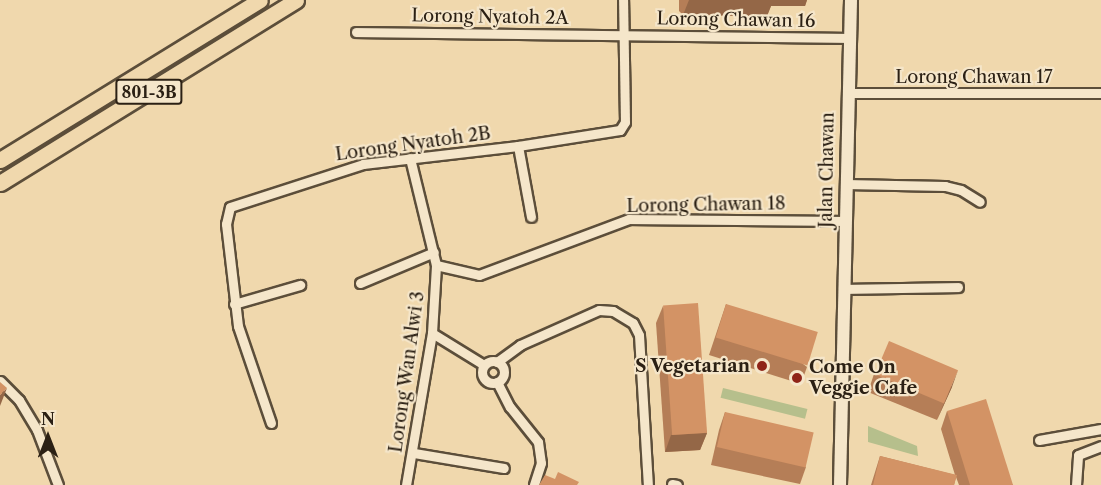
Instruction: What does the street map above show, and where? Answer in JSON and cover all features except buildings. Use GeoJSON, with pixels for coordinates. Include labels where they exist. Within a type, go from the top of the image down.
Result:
{"type":"FeatureCollection","features":[{"type":"Feature","properties":{"kind":"highway"},"geometry":{"type":"LineString","coordinates":[[0,160],[260,0]]}},
{"type":"Feature","properties":{"kind":"highway","name":"801-3B"},"geometry":{"type":"LineString","coordinates":[[0,183],[296,0]]}},
{"type":"Feature","properties":{"kind":"street"},"geometry":{"type":"LineString","coordinates":[[623,0],[623,35]]}},
{"type":"Feature","properties":{"kind":"street","name":"Jalan Chawan"},"geometry":{"type":"LineString","coordinates":[[840,485],[846,341],[843,221],[851,0]]}},
{"type":"Feature","properties":{"kind":"street","name":"Lorong Nyatoh 2A"},"geometry":{"type":"LineString","coordinates":[[356,32],[623,35]]}},
{"type":"Feature","properties":{"kind":"street","name":"Lorong Chawan 16"},"geometry":{"type":"LineString","coordinates":[[623,35],[848,38]]}},
{"type":"Feature","properties":{"kind":"street","name":"Lorong Nyatoh 2B"},"geometry":{"type":"LineString","coordinates":[[234,304],[226,224],[230,207],[239,201],[354,166],[518,146],[623,128],[623,35]]}},
{"type":"Feature","properties":{"kind":"street","name":"Lorong Chawan 17"},"geometry":{"type":"LineString","coordinates":[[847,93],[1101,93]]}},
{"type":"Feature","properties":{"kind":"street"},"geometry":{"type":"LineString","coordinates":[[518,146],[531,217]]}},
{"type":"Feature","properties":{"kind":"street","name":"Lorong Wan Alwi 3"},"geometry":{"type":"LineString","coordinates":[[406,485],[414,453],[432,333],[436,265],[410,158]]}},
{"type":"Feature","properties":{"kind":"street"},"geometry":{"type":"LineString","coordinates":[[845,184],[945,186],[961,190],[980,202]]}},
{"type":"Feature","properties":{"kind":"street","name":"Lorong Chawan 18"},"geometry":{"type":"LineString","coordinates":[[436,265],[479,275],[628,219],[843,221]]}},
{"type":"Feature","properties":{"kind":"street"},"geometry":{"type":"LineString","coordinates":[[360,283],[434,252]]}},
{"type":"Feature","properties":{"kind":"street"},"geometry":{"type":"LineString","coordinates":[[271,423],[238,326],[234,304],[300,285]]}},
{"type":"Feature","properties":{"kind":"street"},"geometry":{"type":"LineString","coordinates":[[845,289],[958,287]]}},
{"type":"Feature","properties":{"kind":"street"},"geometry":{"type":"LineString","coordinates":[[432,333],[484,365],[497,362],[529,341],[599,310],[614,311],[633,323],[639,335],[648,485]]}},
{"type":"Feature","properties":{"kind":"street"},"geometry":{"type":"LineString","coordinates":[[497,362],[503,370],[497,382]]}},
{"type":"Feature","properties":{"kind":"street"},"geometry":{"type":"LineString","coordinates":[[484,365],[484,379],[497,382],[510,407],[538,442],[541,463],[534,485]]}},
{"type":"Feature","properties":{"kind":"street"},"geometry":{"type":"LineString","coordinates":[[0,381],[19,400],[37,430],[58,485]]}},
{"type":"Feature","properties":{"kind":"street"},"geometry":{"type":"LineString","coordinates":[[1039,440],[1101,429]]}},
{"type":"Feature","properties":{"kind":"street"},"geometry":{"type":"LineString","coordinates":[[1076,485],[1078,455],[1101,446]]}},
{"type":"Feature","properties":{"kind":"street"},"geometry":{"type":"LineString","coordinates":[[414,453],[504,468]]}},
{"type":"Feature","properties":{"kind":"green space"},"geometry":{"type":"Polygon","coordinates":[[[723,388],[807,409],[805,419],[721,398],[723,388]]]}},
{"type":"Feature","properties":{"kind":"green space"},"geometry":{"type":"Polygon","coordinates":[[[868,426],[917,446],[918,456],[868,442],[868,426]]]}},
{"type":"Feature","properties":{"kind":"place","name":"S Vegetarian"},"geometry":{"type":"Point","coordinates":[762,366]}},
{"type":"Feature","properties":{"kind":"place","name":"Come On Veggie Cafe"},"geometry":{"type":"Point","coordinates":[797,378]}}]}
